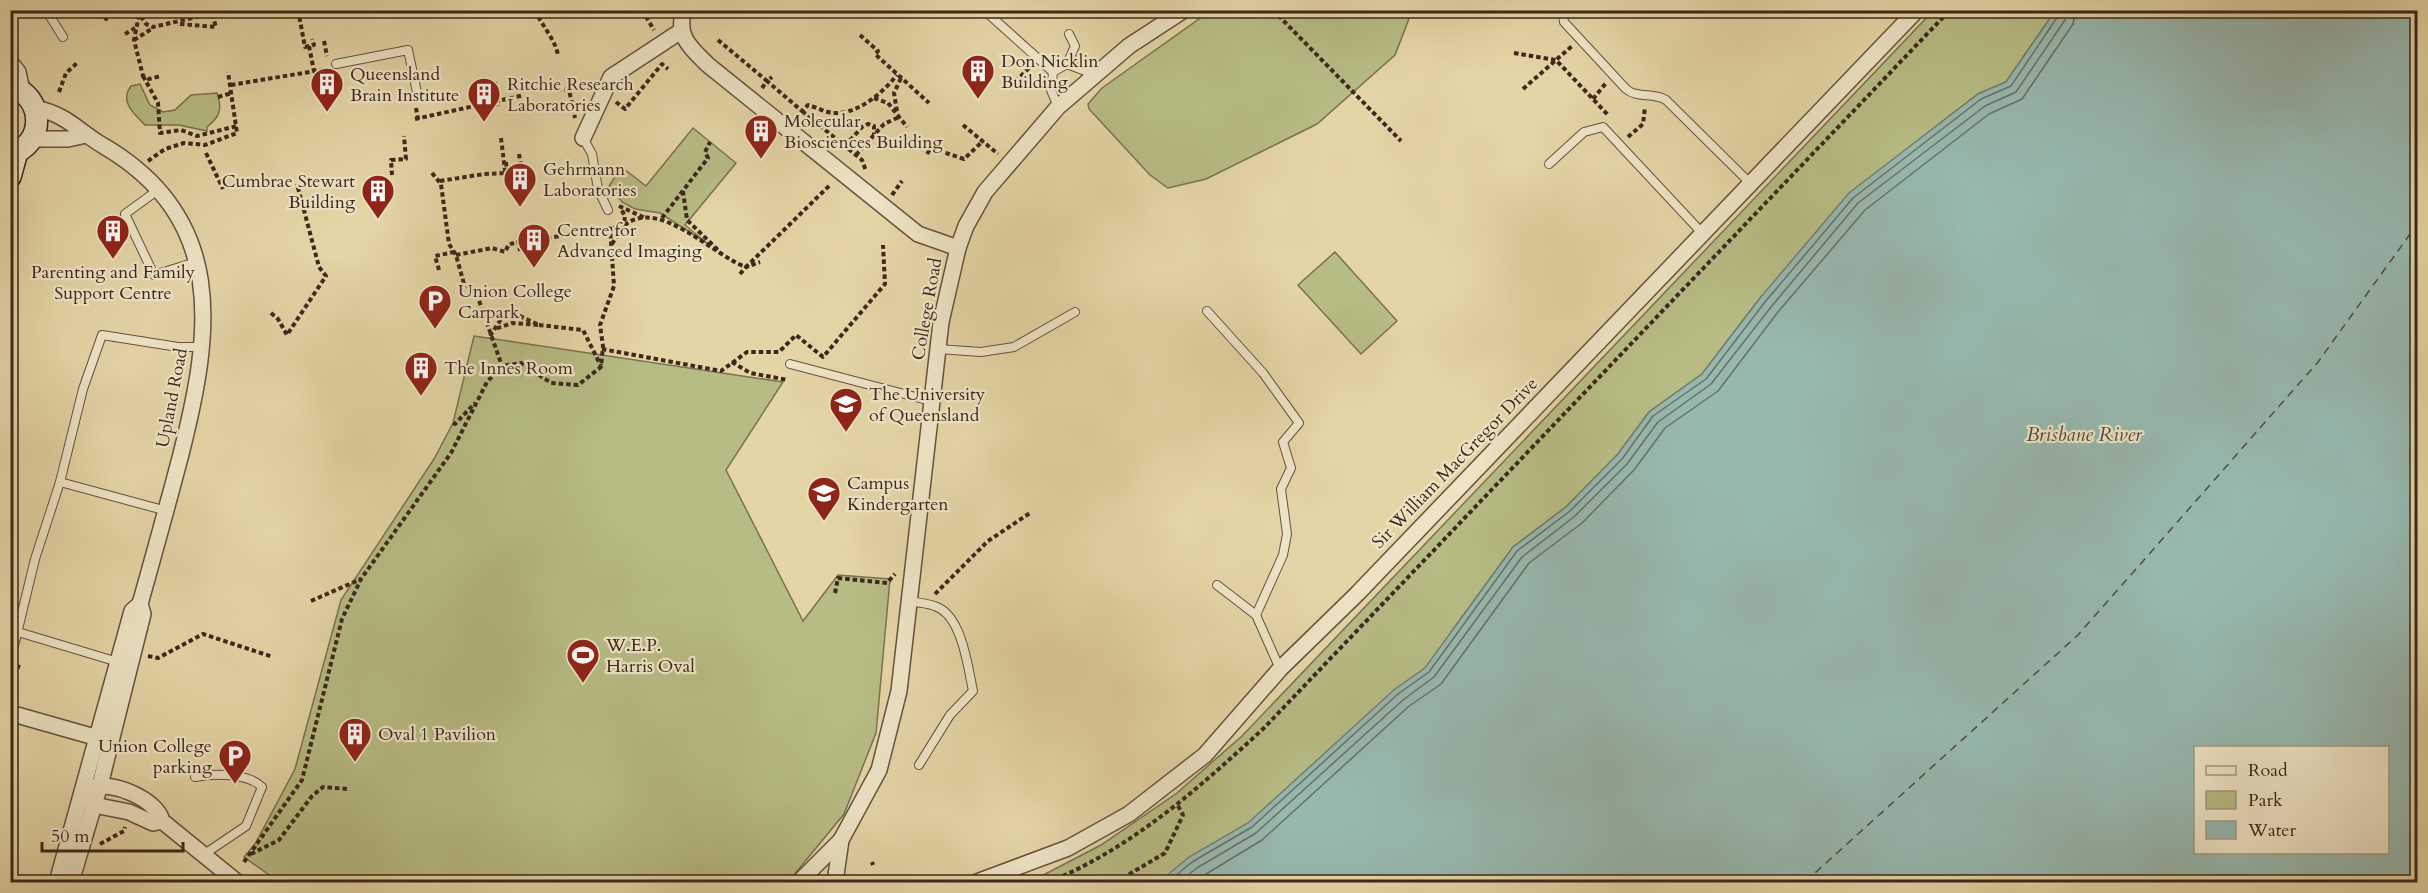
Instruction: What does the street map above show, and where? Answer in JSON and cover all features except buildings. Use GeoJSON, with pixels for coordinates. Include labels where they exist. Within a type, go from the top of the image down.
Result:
{"type":"FeatureCollection","features":[{"type":"Feature","properties":{"kind":"main road"},"geometry":{"type":"LineString","coordinates":[[10,177],[20,148],[38,118],[36,108],[16,88]]}},
{"type":"Feature","properties":{"kind":"street"},"geometry":{"type":"LineString","coordinates":[[684,10],[681,31],[685,42],[695,53],[918,234],[958,248]]}},
{"type":"Feature","properties":{"kind":"street","name":"College Road"},"geometry":{"type":"LineString","coordinates":[[800,882],[840,840],[879,770],[890,732],[899,691],[938,349],[958,248],[985,192],[1058,107],[1093,74],[1129,45],[1184,10]]}},
{"type":"Feature","properties":{"kind":"street","name":"Sir William MacGregor Drive"},"geometry":{"type":"LineString","coordinates":[[977,882],[1068,848],[1129,814],[1205,755],[1280,669],[1357,594],[1917,10]]}},
{"type":"Feature","properties":{"kind":"street"},"geometry":{"type":"LineString","coordinates":[[583,138],[611,77],[681,31]]}},
{"type":"Feature","properties":{"kind":"street"},"geometry":{"type":"LineString","coordinates":[[10,62],[18,72],[16,88]]}},
{"type":"Feature","properties":{"kind":"street","name":"Upland Road"},"geometry":{"type":"LineString","coordinates":[[36,108],[51,111],[69,119],[86,135],[139,170],[171,204],[197,262],[204,303],[203,347],[197,393],[140,604],[143,614],[104,740],[82,792],[57,882]]}},
{"type":"Feature","properties":{"kind":"street"},"geometry":{"type":"LineString","coordinates":[[20,148],[86,135]]}},
{"type":"Feature","properties":{"kind":"street","name":"Upland Road"},"geometry":{"type":"LineString","coordinates":[[71,882],[100,785],[104,740],[118,662],[132,611],[140,604]]}},
{"type":"Feature","properties":{"kind":"street"},"geometry":{"type":"LineString","coordinates":[[10,713],[104,740]]}},
{"type":"Feature","properties":{"kind":"street"},"geometry":{"type":"LineString","coordinates":[[162,821],[153,824],[129,812],[94,805],[82,792],[100,785],[134,794],[148,802],[160,812],[162,821],[237,882]]}},
{"type":"Feature","properties":{"kind":"street","name":"College Road"},"geometry":{"type":"LineString","coordinates":[[835,882],[840,840]]}},
{"type":"Feature","properties":{"kind":"lane"},"geometry":{"type":"LineString","coordinates":[[46,10],[63,37]]}},
{"type":"Feature","properties":{"kind":"lane"},"geometry":{"type":"LineString","coordinates":[[984,10],[1053,72]]}},
{"type":"Feature","properties":{"kind":"lane"},"geometry":{"type":"LineString","coordinates":[[1562,10],[1564,22],[1633,95],[1658,95],[1666,100],[1751,184]]}},
{"type":"Feature","properties":{"kind":"lane"},"geometry":{"type":"LineString","coordinates":[[1053,72],[1067,64],[1075,46],[1069,34]]}},
{"type":"Feature","properties":{"kind":"lane"},"geometry":{"type":"LineString","coordinates":[[336,64],[408,50],[417,97]]}},
{"type":"Feature","properties":{"kind":"lane"},"geometry":{"type":"LineString","coordinates":[[1067,64],[1093,74]]}},
{"type":"Feature","properties":{"kind":"lane"},"geometry":{"type":"LineString","coordinates":[[1053,72],[1051,90],[1058,107]]}},
{"type":"Feature","properties":{"kind":"lane"},"geometry":{"type":"LineString","coordinates":[[1549,164],[1584,132],[1603,127],[1703,234]]}},
{"type":"Feature","properties":{"kind":"lane"},"geometry":{"type":"LineString","coordinates":[[583,138],[592,154],[598,189],[608,210]]}},
{"type":"Feature","properties":{"kind":"lane"},"geometry":{"type":"LineString","coordinates":[[158,190],[125,214],[154,276],[197,262]]}},
{"type":"Feature","properties":{"kind":"lane"},"geometry":{"type":"LineString","coordinates":[[1208,311],[1263,373],[1299,423],[1283,442],[1291,468],[1281,489],[1287,534],[1283,555],[1256,615]]}},
{"type":"Feature","properties":{"kind":"lane"},"geometry":{"type":"LineString","coordinates":[[938,349],[981,352],[1014,347],[1075,312]]}},
{"type":"Feature","properties":{"kind":"lane"},"geometry":{"type":"LineString","coordinates":[[12,654],[35,559],[60,482],[83,389],[102,335],[178,347],[203,347]]}},
{"type":"Feature","properties":{"kind":"lane"},"geometry":{"type":"LineString","coordinates":[[790,364],[931,401]]}},
{"type":"Feature","properties":{"kind":"lane"},"geometry":{"type":"LineString","coordinates":[[60,482],[167,510]]}},
{"type":"Feature","properties":{"kind":"lane"},"geometry":{"type":"LineString","coordinates":[[1217,585],[1256,615],[1280,669]]}},
{"type":"Feature","properties":{"kind":"lane"},"geometry":{"type":"LineString","coordinates":[[909,601],[937,606],[951,619],[961,639],[973,691],[950,715],[919,765]]}},
{"type":"Feature","properties":{"kind":"lane"},"geometry":{"type":"LineString","coordinates":[[18,632],[118,662]]}},
{"type":"Feature","properties":{"kind":"lane"},"geometry":{"type":"LineString","coordinates":[[195,777],[208,774],[255,780],[262,787],[246,826],[203,855]]}},
{"type":"Feature","properties":{"kind":"path"},"geometry":{"type":"LineString","coordinates":[[101,10],[106,20],[122,10]]}},
{"type":"Feature","properties":{"kind":"path"},"geometry":{"type":"LineString","coordinates":[[134,40],[153,27],[227,10]]}},
{"type":"Feature","properties":{"kind":"path"},"geometry":{"type":"LineString","coordinates":[[298,10],[305,47],[314,45],[312,39]]}},
{"type":"Feature","properties":{"kind":"path"},"geometry":{"type":"LineString","coordinates":[[535,10],[543,29],[556,45],[558,55]]}},
{"type":"Feature","properties":{"kind":"path"},"geometry":{"type":"LineString","coordinates":[[642,10],[657,35]]}},
{"type":"Feature","properties":{"kind":"path"},"geometry":{"type":"LineString","coordinates":[[1273,10],[1401,141]]}},
{"type":"Feature","properties":{"kind":"path"},"geometry":{"type":"LineString","coordinates":[[1049,882],[1106,854],[1150,825],[1197,789],[1264,728],[1950,10]]}},
{"type":"Feature","properties":{"kind":"path"},"geometry":{"type":"LineString","coordinates":[[138,13],[153,27]]}},
{"type":"Feature","properties":{"kind":"path"},"geometry":{"type":"LineString","coordinates":[[138,13],[134,40],[143,76],[158,103],[160,133],[181,130],[197,136],[237,126]]}},
{"type":"Feature","properties":{"kind":"path"},"geometry":{"type":"LineString","coordinates":[[175,23],[216,27],[212,14]]}},
{"type":"Feature","properties":{"kind":"path"},"geometry":{"type":"LineString","coordinates":[[125,33],[135,28]]}},
{"type":"Feature","properties":{"kind":"path"},"geometry":{"type":"LineString","coordinates":[[860,35],[878,51],[875,54],[929,103]]}},
{"type":"Feature","properties":{"kind":"path"},"geometry":{"type":"LineString","coordinates":[[1523,89],[1579,39]]}},
{"type":"Feature","properties":{"kind":"path"},"geometry":{"type":"LineString","coordinates":[[718,40],[769,79],[802,111],[856,155],[866,168],[865,174]]}},
{"type":"Feature","properties":{"kind":"path"},"geometry":{"type":"LineString","coordinates":[[324,41],[328,60]]}},
{"type":"Feature","properties":{"kind":"path"},"geometry":{"type":"LineString","coordinates":[[309,46],[314,71]]}},
{"type":"Feature","properties":{"kind":"path"},"geometry":{"type":"LineString","coordinates":[[1514,53],[1556,60],[1582,88]]}},
{"type":"Feature","properties":{"kind":"path"},"geometry":{"type":"LineString","coordinates":[[58,93],[66,73],[77,63]]}},
{"type":"Feature","properties":{"kind":"path"},"geometry":{"type":"LineString","coordinates":[[616,102],[625,109],[662,64],[668,69]]}},
{"type":"Feature","properties":{"kind":"path"},"geometry":{"type":"LineString","coordinates":[[153,157],[165,149],[184,143],[205,145],[240,132],[228,72]]}},
{"type":"Feature","properties":{"kind":"path"},"geometry":{"type":"LineString","coordinates":[[231,85],[287,74]]}},
{"type":"Feature","properties":{"kind":"path"},"geometry":{"type":"LineString","coordinates":[[1593,99],[1613,74]]}},
{"type":"Feature","properties":{"kind":"path"},"geometry":{"type":"LineString","coordinates":[[143,76],[149,79],[160,76]]}},
{"type":"Feature","properties":{"kind":"path"},"geometry":{"type":"LineString","coordinates":[[802,111],[808,105],[832,113],[844,112],[874,98],[899,76]]}},
{"type":"Feature","properties":{"kind":"path"},"geometry":{"type":"LineString","coordinates":[[899,76],[894,93],[897,112],[907,127]]}},
{"type":"Feature","properties":{"kind":"path"},"geometry":{"type":"LineString","coordinates":[[753,100],[769,79]]}},
{"type":"Feature","properties":{"kind":"path"},"geometry":{"type":"LineString","coordinates":[[495,82],[500,100]]}},
{"type":"Feature","properties":{"kind":"path"},"geometry":{"type":"LineString","coordinates":[[556,88],[569,90]]}},
{"type":"Feature","properties":{"kind":"path"},"geometry":{"type":"LineString","coordinates":[[494,91],[498,106]]}},
{"type":"Feature","properties":{"kind":"path"},"geometry":{"type":"LineString","coordinates":[[218,97],[232,93]]}},
{"type":"Feature","properties":{"kind":"path"},"geometry":{"type":"LineString","coordinates":[[415,119],[524,95]]}},
{"type":"Feature","properties":{"kind":"path"},"geometry":{"type":"LineString","coordinates":[[1629,136],[1644,124],[1646,112],[1642,95]]}},
{"type":"Feature","properties":{"kind":"path"},"geometry":{"type":"LineString","coordinates":[[874,98],[888,103],[897,112]]}},
{"type":"Feature","properties":{"kind":"path"},"geometry":{"type":"LineString","coordinates":[[856,155],[884,124],[899,117]]}},
{"type":"Feature","properties":{"kind":"path"},"geometry":{"type":"LineString","coordinates":[[845,146],[862,126],[868,124],[874,126],[874,135]]}},
{"type":"Feature","properties":{"kind":"path"},"geometry":{"type":"LineString","coordinates":[[963,125],[998,154]]}},
{"type":"Feature","properties":{"kind":"path"},"geometry":{"type":"LineString","coordinates":[[392,175],[391,160],[406,159],[404,136]]}},
{"type":"Feature","properties":{"kind":"path"},"geometry":{"type":"LineString","coordinates":[[501,138],[507,177]]}},
{"type":"Feature","properties":{"kind":"path"},"geometry":{"type":"LineString","coordinates":[[927,154],[931,148],[964,159],[983,141]]}},
{"type":"Feature","properties":{"kind":"path"},"geometry":{"type":"LineString","coordinates":[[662,218],[708,158],[705,152],[710,142]]}},
{"type":"Feature","properties":{"kind":"path"},"geometry":{"type":"LineString","coordinates":[[206,153],[223,189]]}},
{"type":"Feature","properties":{"kind":"path"},"geometry":{"type":"LineString","coordinates":[[519,154],[523,176]]}},
{"type":"Feature","properties":{"kind":"path"},"geometry":{"type":"LineString","coordinates":[[506,162],[507,177]]}},
{"type":"Feature","properties":{"kind":"path"},"geometry":{"type":"LineString","coordinates":[[432,173],[435,180],[440,181],[484,174],[507,177]]}},
{"type":"Feature","properties":{"kind":"path"},"geometry":{"type":"LineString","coordinates":[[740,274],[836,180]]}},
{"type":"Feature","properties":{"kind":"path"},"geometry":{"type":"LineString","coordinates":[[440,181],[449,244],[455,253],[464,284],[475,289],[502,366]]}},
{"type":"Feature","properties":{"kind":"path"},"geometry":{"type":"LineString","coordinates":[[897,188],[902,181]]}},
{"type":"Feature","properties":{"kind":"path"},"geometry":{"type":"LineString","coordinates":[[271,313],[278,318],[287,335],[326,276],[319,267],[297,184]]}},
{"type":"Feature","properties":{"kind":"path"},"geometry":{"type":"LineString","coordinates":[[683,191],[687,220],[736,264]]}},
{"type":"Feature","properties":{"kind":"path"},"geometry":{"type":"LineString","coordinates":[[619,206],[625,216],[624,226]]}},
{"type":"Feature","properties":{"kind":"path"},"geometry":{"type":"LineString","coordinates":[[610,245],[624,226],[633,220],[662,218],[736,264],[746,267],[760,262]]}},
{"type":"Feature","properties":{"kind":"path"},"geometry":{"type":"LineString","coordinates":[[439,270],[435,256],[492,248],[505,252],[509,244],[624,226]]}},
{"type":"Feature","properties":{"kind":"path"},"geometry":{"type":"LineString","coordinates":[[244,862],[302,780],[342,619],[361,579],[451,453],[487,382],[502,366],[521,363],[551,383],[578,385],[601,367],[600,325],[614,286],[610,227]]}},
{"type":"Feature","properties":{"kind":"path"},"geometry":{"type":"LineString","coordinates":[[518,240],[520,251]]}},
{"type":"Feature","properties":{"kind":"path"},"geometry":{"type":"LineString","coordinates":[[602,349],[721,371],[747,350],[778,352],[796,335],[823,357],[885,284],[883,245]]}},
{"type":"Feature","properties":{"kind":"path"},"geometry":{"type":"LineString","coordinates":[[490,336],[507,310],[539,324]]}},
{"type":"Feature","properties":{"kind":"path"},"geometry":{"type":"LineString","coordinates":[[495,329],[512,323],[584,330],[601,367]]}},
{"type":"Feature","properties":{"kind":"path"},"geometry":{"type":"LineString","coordinates":[[732,362],[750,373],[788,380]]}},
{"type":"Feature","properties":{"kind":"path"},"geometry":{"type":"LineString","coordinates":[[460,435],[454,424],[479,398]]}},
{"type":"Feature","properties":{"kind":"path"},"geometry":{"type":"LineString","coordinates":[[930,600],[988,541],[1030,513]]}},
{"type":"Feature","properties":{"kind":"path"},"geometry":{"type":"LineString","coordinates":[[835,593],[838,578],[887,583],[900,569]]}},
{"type":"Feature","properties":{"kind":"path"},"geometry":{"type":"LineString","coordinates":[[311,601],[361,579]]}},
{"type":"Feature","properties":{"kind":"path"},"geometry":{"type":"LineString","coordinates":[[158,658],[203,634],[273,657]]}},
{"type":"Feature","properties":{"kind":"path"},"geometry":{"type":"LineString","coordinates":[[10,690],[19,667]]}},
{"type":"Feature","properties":{"kind":"path"},"geometry":{"type":"LineString","coordinates":[[250,854],[279,840],[312,796],[322,787],[347,789]]}},
{"type":"Feature","properties":{"kind":"path"},"geometry":{"type":"LineString","coordinates":[[1116,882],[1165,853],[1183,815],[1177,804]]}},
{"type":"Feature","properties":{"kind":"path"},"geometry":{"type":"LineString","coordinates":[[95,850],[111,837],[124,831]]}},
{"type":"Feature","properties":{"kind":"green space"},"geometry":{"type":"Polygon","coordinates":[[[1210,11],[1412,11],[1395,55],[1317,124],[1206,179],[1168,188],[1150,175],[1089,109],[1088,104],[1102,88],[1210,11]]]}},
{"type":"Feature","properties":{"kind":"green space"},"geometry":{"type":"Polygon","coordinates":[[[1933,11],[2055,11],[2006,82],[1978,94],[1927,134],[1760,298],[1702,374],[1649,412],[1618,454],[1566,507],[1513,547],[1449,635],[2198,11],[1195,882],[1030,882],[1101,845],[1177,793],[1242,736],[1933,11]]]}},
{"type":"Feature","properties":{"kind":"green space"},"geometry":{"type":"Polygon","coordinates":[[[140,84],[150,105],[163,112],[175,110],[191,95],[217,93],[220,103],[219,112],[207,127],[207,131],[179,125],[145,125],[127,102],[131,86],[140,84]]]}},
{"type":"Feature","properties":{"kind":"green space"},"geometry":{"type":"Polygon","coordinates":[[[693,128],[736,163],[685,225],[708,244],[660,213],[635,209],[622,202],[609,186],[615,177],[609,174],[611,167],[616,170],[620,166],[646,186],[693,128]]]}},
{"type":"Feature","properties":{"kind":"green space"},"geometry":{"type":"Polygon","coordinates":[[[1335,252],[1397,321],[1361,354],[1298,285],[1335,252]]]}},
{"type":"Feature","properties":{"kind":"green space"},"geometry":{"type":"Polygon","coordinates":[[[474,336],[783,382],[726,470],[803,621],[838,575],[890,579],[876,733],[844,814],[788,882],[279,882],[244,857],[255,844],[295,769],[341,600],[434,459],[453,423],[474,336]]]}},
{"type":"Feature","properties":{"kind":"water","name":"Brisbane River"},"geometry":{"type":"Polygon","coordinates":[[[2055,11],[2417,11],[2417,882],[1159,882],[1189,857],[1248,823],[1395,689],[1425,668],[1513,547],[1566,507],[1618,454],[1649,412],[1702,374],[1760,298],[1849,193],[1978,94],[2006,82],[2055,11]]]}},
{"type":"Feature","properties":{"kind":"ferry route"},"geometry":{"type":"LineString","coordinates":[[1805,882],[2078,635],[2318,362],[2418,223]]}},
{"type":"Feature","properties":{"kind":"place","name":"Don Nicklin Building"},"geometry":{"type":"Point","coordinates":[978,100]}},
{"type":"Feature","properties":{"kind":"place","name":"Queensland Brain Institute"},"geometry":{"type":"Point","coordinates":[327,113]}},
{"type":"Feature","properties":{"kind":"place","name":"Ritchie Research Laboratories"},"geometry":{"type":"Point","coordinates":[484,123]}},
{"type":"Feature","properties":{"kind":"place","name":"Molecular Biosciences Building"},"geometry":{"type":"Point","coordinates":[761,160]}},
{"type":"Feature","properties":{"kind":"place","name":"Gehrmann Laboratories"},"geometry":{"type":"Point","coordinates":[520,208]}},
{"type":"Feature","properties":{"kind":"place","name":"Cumbrae Stewart Building"},"geometry":{"type":"Point","coordinates":[378,220]}},
{"type":"Feature","properties":{"kind":"place","name":"Parenting and Family Support Centre"},"geometry":{"type":"Point","coordinates":[113,260]}},
{"type":"Feature","properties":{"kind":"place","name":"Centre for Advanced Imaging"},"geometry":{"type":"Point","coordinates":[534,269]}},
{"type":"Feature","properties":{"kind":"place","name":"Union College Carpark"},"geometry":{"type":"Point","coordinates":[435,330]}},
{"type":"Feature","properties":{"kind":"place","name":"The Innes Room"},"geometry":{"type":"Point","coordinates":[421,397]}},
{"type":"Feature","properties":{"kind":"place","name":"The University of Queensland"},"geometry":{"type":"Point","coordinates":[846,433]}},
{"type":"Feature","properties":{"kind":"place","name":"Campus Kindergarten"},"geometry":{"type":"Point","coordinates":[824,522]}},
{"type":"Feature","properties":{"kind":"place","name":"W.E.P. Harris Oval"},"geometry":{"type":"Point","coordinates":[583,684]}},
{"type":"Feature","properties":{"kind":"place","name":"Oval 1 Pavilion"},"geometry":{"type":"Point","coordinates":[355,763]}},
{"type":"Feature","properties":{"kind":"place","name":"Union College parking"},"geometry":{"type":"Point","coordinates":[235,785]}}]}
